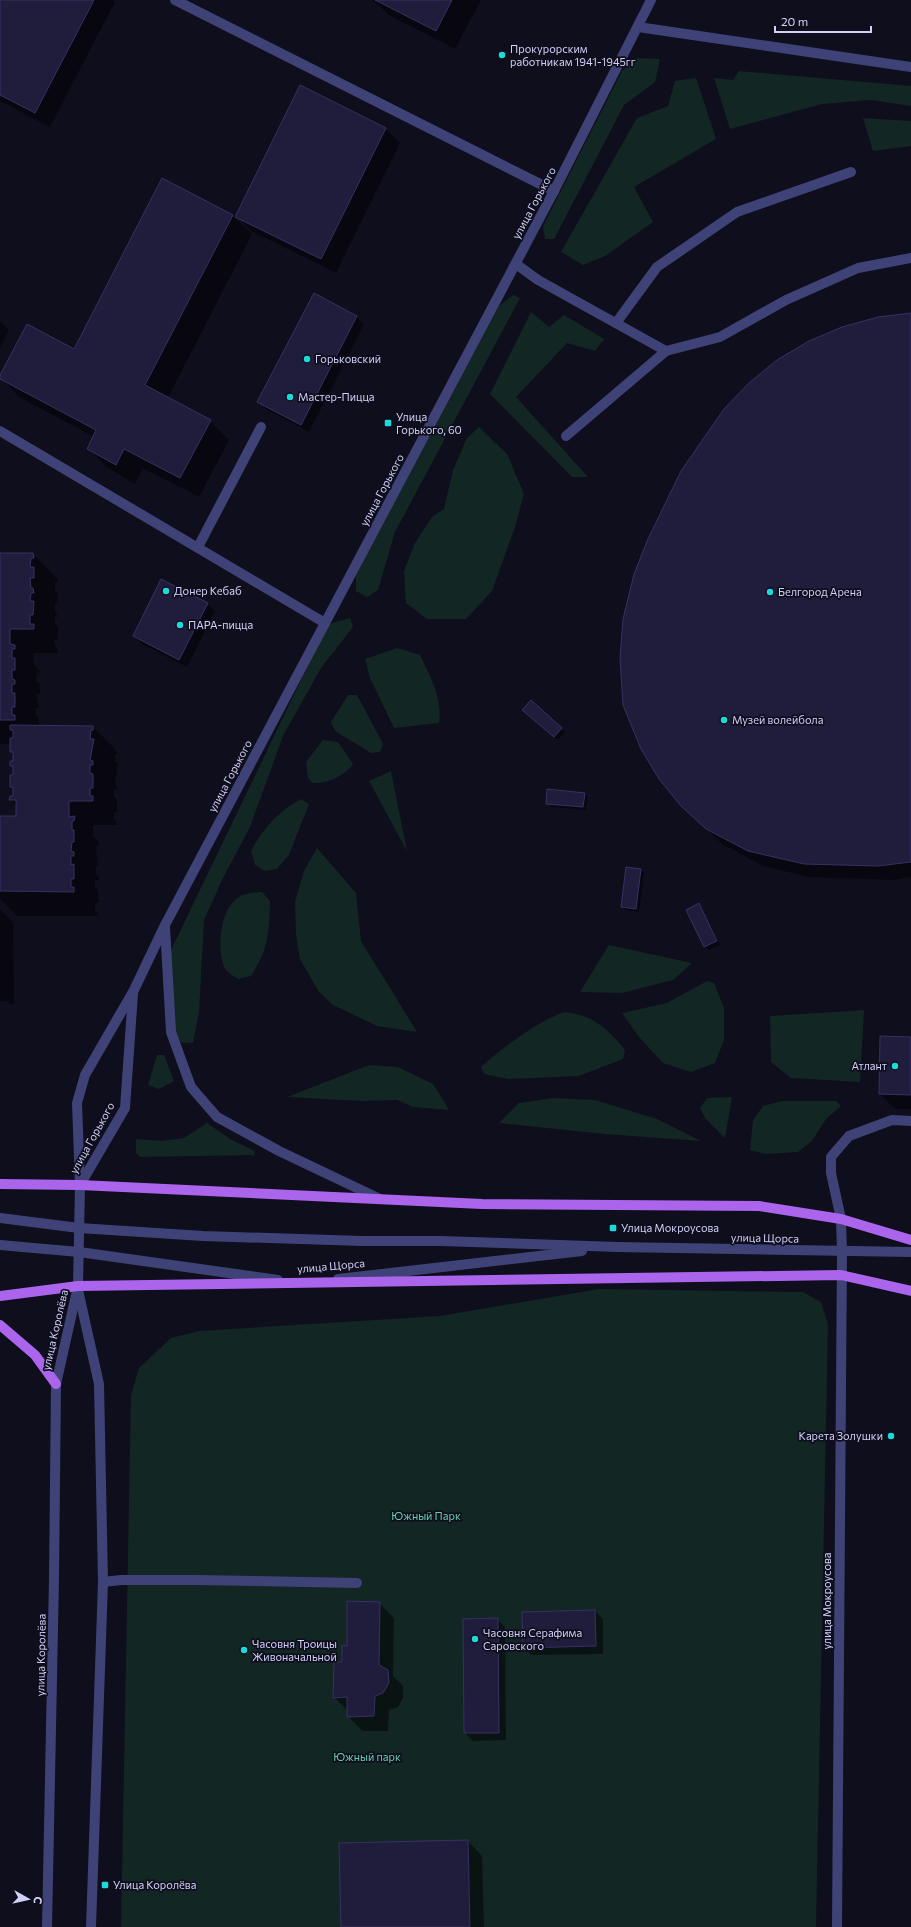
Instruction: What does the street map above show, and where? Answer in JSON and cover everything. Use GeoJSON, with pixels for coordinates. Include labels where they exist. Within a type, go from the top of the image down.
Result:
{"type":"FeatureCollection","features":[{"type":"Feature","properties":{"kind":"main road"},"geometry":{"type":"LineString","coordinates":[[0,1184],[80,1185],[482,1204],[759,1206],[841,1220],[911,1240]]}},
{"type":"Feature","properties":{"kind":"main road"},"geometry":{"type":"LineString","coordinates":[[0,1296],[78,1286],[841,1275],[911,1291]]}},
{"type":"Feature","properties":{"kind":"main road"},"geometry":{"type":"LineString","coordinates":[[0,1325],[35,1355],[56,1384]]}},
{"type":"Feature","properties":{"kind":"street"},"geometry":{"type":"LineString","coordinates":[[175,0],[554,191]]}},
{"type":"Feature","properties":{"kind":"street","name":"улица Горького"},"geometry":{"type":"LineString","coordinates":[[80,1185],[77,1103],[85,1075],[134,990],[165,925],[516,264],[651,0]]}},
{"type":"Feature","properties":{"kind":"street"},"geometry":{"type":"LineString","coordinates":[[638,27],[911,67]]}},
{"type":"Feature","properties":{"kind":"street"},"geometry":{"type":"LineString","coordinates":[[616,323],[657,267],[737,212],[851,172]]}},
{"type":"Feature","properties":{"kind":"street"},"geometry":{"type":"LineString","coordinates":[[566,436],[666,351],[720,338],[786,300],[858,268],[911,258]]}},
{"type":"Feature","properties":{"kind":"street"},"geometry":{"type":"LineString","coordinates":[[516,264],[538,280],[666,351]]}},
{"type":"Feature","properties":{"kind":"street"},"geometry":{"type":"LineString","coordinates":[[198,547],[261,427]]}},
{"type":"Feature","properties":{"kind":"street"},"geometry":{"type":"LineString","coordinates":[[0,431],[326,623]]}},
{"type":"Feature","properties":{"kind":"street"},"geometry":{"type":"LineString","coordinates":[[165,925],[172,1032],[191,1087],[217,1117],[279,1151],[380,1199]]}},
{"type":"Feature","properties":{"kind":"street","name":"улица Горького"},"geometry":{"type":"LineString","coordinates":[[80,1185],[125,1108],[134,990]]}},
{"type":"Feature","properties":{"kind":"street","name":"улица Мокроусова"},"geometry":{"type":"LineString","coordinates":[[837,1927],[842,1252],[841,1220],[831,1173],[831,1157],[849,1136],[892,1120],[911,1121]]}},
{"type":"Feature","properties":{"kind":"street"},"geometry":{"type":"LineString","coordinates":[[78,1286],[80,1185]]}},
{"type":"Feature","properties":{"kind":"street","name":"улица Щорса"},"geometry":{"type":"LineString","coordinates":[[0,1218],[79,1228],[203,1236],[362,1242],[441,1241],[618,1247],[911,1252]]}},
{"type":"Feature","properties":{"kind":"street","name":"улица Щорса"},"geometry":{"type":"LineString","coordinates":[[0,1245],[79,1252],[298,1283],[618,1247]]}},
{"type":"Feature","properties":{"kind":"street","name":"улица Королёва"},"geometry":{"type":"LineString","coordinates":[[47,1927],[54,1578],[56,1384],[78,1286]]}},
{"type":"Feature","properties":{"kind":"street","name":"улица Королёва"},"geometry":{"type":"LineString","coordinates":[[78,1286],[99,1384],[103,1582],[91,1927]]}},
{"type":"Feature","properties":{"kind":"street"},"geometry":{"type":"LineString","coordinates":[[103,1582],[121,1580],[189,1580],[356,1583]]}},
{"type":"Feature","properties":{"kind":"green space"},"geometry":{"type":"Polygon","coordinates":[[[636,58],[660,59],[655,82],[624,105],[554,239],[545,239],[543,226],[622,71],[636,58]]]}},
{"type":"Feature","properties":{"kind":"green space"},"geometry":{"type":"Polygon","coordinates":[[[739,71],[911,86],[911,106],[871,100],[822,104],[730,129],[714,78],[733,80],[739,71]]]}},
{"type":"Feature","properties":{"kind":"green space"},"geometry":{"type":"Polygon","coordinates":[[[696,78],[716,139],[634,187],[653,222],[605,256],[583,265],[561,252],[637,118],[668,106],[675,81],[696,78]]]}},
{"type":"Feature","properties":{"kind":"green space"},"geometry":{"type":"Polygon","coordinates":[[[863,118],[911,121],[911,146],[873,151],[863,118]]]}},
{"type":"Feature","properties":{"kind":"green space"},"geometry":{"type":"Polygon","coordinates":[[[513,295],[520,298],[395,532],[378,590],[367,597],[356,591],[356,575],[499,306],[513,295]]]}},
{"type":"Feature","properties":{"kind":"green space"},"geometry":{"type":"Polygon","coordinates":[[[531,312],[549,327],[564,315],[604,339],[595,351],[567,343],[516,397],[588,477],[572,477],[490,394],[531,312]]]}},
{"type":"Feature","properties":{"kind":"green space"},"geometry":{"type":"Polygon","coordinates":[[[479,427],[507,454],[524,494],[515,527],[492,591],[466,619],[427,619],[406,603],[404,571],[415,543],[432,517],[444,509],[453,470],[467,438],[479,427]]]}},
{"type":"Feature","properties":{"kind":"green space"},"geometry":{"type":"Polygon","coordinates":[[[350,618],[353,627],[321,668],[283,736],[250,827],[222,880],[204,920],[199,1012],[193,1043],[177,1042],[163,985],[171,950],[328,624],[350,618]]]}},
{"type":"Feature","properties":{"kind":"green space"},"geometry":{"type":"Polygon","coordinates":[[[397,648],[420,655],[435,688],[439,705],[439,723],[394,728],[370,678],[365,659],[397,648]]]}},
{"type":"Feature","properties":{"kind":"green space"},"geometry":{"type":"Polygon","coordinates":[[[348,695],[357,695],[383,744],[380,752],[371,753],[335,731],[331,722],[348,695]]]}},
{"type":"Feature","properties":{"kind":"green space"},"geometry":{"type":"Polygon","coordinates":[[[323,740],[338,742],[353,764],[340,776],[329,781],[312,783],[308,778],[306,762],[323,740]]]}},
{"type":"Feature","properties":{"kind":"green space"},"geometry":{"type":"Polygon","coordinates":[[[391,771],[407,851],[369,781],[391,771]]]}},
{"type":"Feature","properties":{"kind":"green space"},"geometry":{"type":"Polygon","coordinates":[[[301,799],[309,804],[289,855],[277,869],[265,871],[255,865],[251,851],[272,821],[301,799]]]}},
{"type":"Feature","properties":{"kind":"green space"},"geometry":{"type":"Polygon","coordinates":[[[317,848],[356,893],[361,941],[417,1032],[377,1026],[333,1005],[319,992],[300,959],[296,935],[295,902],[304,871],[317,848]]]}},
{"type":"Feature","properties":{"kind":"green space"},"geometry":{"type":"Polygon","coordinates":[[[262,892],[270,901],[269,922],[265,948],[251,976],[238,979],[226,971],[222,960],[220,942],[225,915],[233,902],[239,897],[246,894],[262,892]]]}},
{"type":"Feature","properties":{"kind":"green space"},"geometry":{"type":"Polygon","coordinates":[[[609,945],[692,963],[673,980],[622,993],[580,992],[609,945]]]}},
{"type":"Feature","properties":{"kind":"green space"},"geometry":{"type":"Polygon","coordinates":[[[707,981],[714,983],[724,1008],[724,1040],[715,1063],[691,1072],[663,1063],[639,1037],[622,1013],[667,1003],[707,981]]]}},
{"type":"Feature","properties":{"kind":"green space"},"geometry":{"type":"Polygon","coordinates":[[[864,1010],[860,1082],[791,1078],[771,1062],[770,1016],[864,1010]]]}},
{"type":"Feature","properties":{"kind":"green space"},"geometry":{"type":"Polygon","coordinates":[[[565,1012],[584,1016],[599,1024],[625,1050],[623,1059],[579,1076],[508,1079],[484,1074],[481,1067],[499,1052],[544,1021],[565,1012]]]}},
{"type":"Feature","properties":{"kind":"green space"},"geometry":{"type":"Polygon","coordinates":[[[157,1055],[164,1055],[174,1081],[159,1089],[148,1085],[157,1055]]]}},
{"type":"Feature","properties":{"kind":"green space"},"geometry":{"type":"Polygon","coordinates":[[[369,1065],[398,1067],[433,1084],[449,1110],[413,1107],[397,1100],[362,1101],[287,1097],[369,1065]]]}},
{"type":"Feature","properties":{"kind":"green space"},"geometry":{"type":"Polygon","coordinates":[[[732,1097],[725,1138],[705,1118],[700,1108],[707,1098],[732,1097]]]}},
{"type":"Feature","properties":{"kind":"green space"},"geometry":{"type":"Polygon","coordinates":[[[553,1098],[595,1100],[657,1119],[701,1141],[605,1134],[499,1123],[519,1103],[553,1098]]]}},
{"type":"Feature","properties":{"kind":"green space"},"geometry":{"type":"Polygon","coordinates":[[[782,1101],[836,1101],[841,1106],[826,1119],[812,1141],[798,1152],[766,1154],[750,1150],[753,1120],[763,1106],[782,1101]]]}},
{"type":"Feature","properties":{"kind":"green space"},"geometry":{"type":"Polygon","coordinates":[[[207,1123],[230,1139],[255,1151],[254,1155],[140,1157],[136,1153],[136,1139],[161,1141],[184,1138],[207,1123]]]}},
{"type":"Feature","properties":{"kind":"green space","name":"Южный Парк"},"geometry":{"type":"Polygon","coordinates":[[[599,1289],[803,1292],[821,1302],[828,1324],[816,1927],[121,1927],[131,1395],[139,1368],[171,1338],[199,1331],[440,1316],[599,1289]]]}},
{"type":"Feature","properties":{"kind":"building"},"geometry":{"type":"Polygon","coordinates":[[[0,0],[94,0],[35,113],[0,95],[0,0]]]}},
{"type":"Feature","properties":{"kind":"building"},"geometry":{"type":"Polygon","coordinates":[[[375,0],[452,0],[436,31],[375,0]]]}},
{"type":"Feature","properties":{"kind":"building"},"geometry":{"type":"Polygon","coordinates":[[[300,85],[386,128],[321,259],[235,217],[300,85]]]}},
{"type":"Feature","properties":{"kind":"building"},"geometry":{"type":"Polygon","coordinates":[[[162,178],[233,215],[145,385],[211,420],[180,478],[124,449],[116,465],[87,449],[96,430],[0,379],[0,375],[27,324],[74,349],[162,178]]]}},
{"type":"Feature","properties":{"kind":"building","name":"Горьковский"},"geometry":{"type":"Polygon","coordinates":[[[314,293],[357,316],[301,425],[257,402],[314,293]]]}},
{"type":"Feature","properties":{"kind":"building","name":"Белгород Арена"},"geometry":{"type":"Polygon","coordinates":[[[911,313],[911,862],[878,866],[804,864],[748,851],[706,829],[681,806],[659,779],[641,749],[623,705],[620,658],[623,619],[634,574],[648,539],[681,471],[724,409],[749,383],[777,360],[809,341],[842,327],[878,317],[911,313]]]}},
{"type":"Feature","properties":{"kind":"building"},"geometry":{"type":"Polygon","coordinates":[[[0,553],[33,553],[34,558],[31,558],[30,567],[34,567],[34,578],[30,578],[31,588],[33,588],[34,593],[31,593],[30,601],[34,601],[33,615],[30,615],[30,624],[34,624],[34,629],[10,629],[10,644],[15,645],[15,649],[12,649],[12,658],[15,658],[15,670],[12,670],[12,679],[15,680],[15,684],[12,684],[12,693],[15,693],[15,707],[12,707],[12,715],[15,715],[15,720],[0,720],[0,553]]]}},
{"type":"Feature","properties":{"kind":"building"},"geometry":{"type":"Polygon","coordinates":[[[161,579],[208,603],[179,660],[133,636],[161,579]]]}},
{"type":"Feature","properties":{"kind":"building"},"geometry":{"type":"Polygon","coordinates":[[[531,700],[562,728],[554,737],[522,710],[531,700]]]}},
{"type":"Feature","properties":{"kind":"building"},"geometry":{"type":"Polygon","coordinates":[[[10,725],[93,726],[90,739],[94,739],[90,760],[93,761],[93,765],[90,765],[90,773],[93,774],[93,788],[90,788],[90,796],[93,796],[93,801],[69,801],[69,817],[75,816],[74,821],[72,821],[74,842],[72,842],[71,851],[74,852],[74,856],[71,856],[71,865],[74,864],[74,879],[71,879],[71,887],[74,887],[74,892],[0,891],[0,816],[16,816],[16,800],[9,800],[10,796],[13,796],[13,787],[10,787],[10,775],[13,775],[13,766],[10,766],[10,761],[13,761],[13,752],[10,752],[10,738],[13,738],[13,730],[10,730],[10,725]]]}},
{"type":"Feature","properties":{"kind":"building"},"geometry":{"type":"Polygon","coordinates":[[[547,789],[585,793],[583,807],[546,804],[547,789]]]}},
{"type":"Feature","properties":{"kind":"building"},"geometry":{"type":"Polygon","coordinates":[[[626,867],[641,869],[636,909],[621,907],[626,867]]]}},
{"type":"Feature","properties":{"kind":"building"},"geometry":{"type":"Polygon","coordinates":[[[699,903],[717,941],[704,947],[686,910],[699,903]]]}},
{"type":"Feature","properties":{"kind":"building","name":"Атлант"},"geometry":{"type":"Polygon","coordinates":[[[880,1036],[911,1037],[911,1095],[879,1094],[880,1036]]]}},
{"type":"Feature","properties":{"kind":"building"},"geometry":{"type":"Polygon","coordinates":[[[347,1601],[380,1602],[379,1665],[388,1670],[389,1683],[383,1693],[375,1696],[374,1716],[347,1717],[347,1697],[333,1698],[334,1662],[342,1662],[342,1645],[347,1646],[347,1601]]]}},
{"type":"Feature","properties":{"kind":"building"},"geometry":{"type":"Polygon","coordinates":[[[595,1610],[596,1646],[523,1648],[522,1612],[595,1610]]]}},
{"type":"Feature","properties":{"kind":"building"},"geometry":{"type":"Polygon","coordinates":[[[498,1618],[499,1733],[464,1733],[463,1619],[498,1618]]]}},
{"type":"Feature","properties":{"kind":"building"},"geometry":{"type":"Polygon","coordinates":[[[468,1840],[470,1927],[341,1927],[339,1843],[468,1840]]]}},
{"type":"Feature","properties":{"kind":"place","name":"Прокурорским работникам 1941-1945гг"},"geometry":{"type":"Point","coordinates":[502,55]}},
{"type":"Feature","properties":{"kind":"place","name":"Горьковский"},"geometry":{"type":"Point","coordinates":[307,359]}},
{"type":"Feature","properties":{"kind":"place","name":"Мастер-Пицца"},"geometry":{"type":"Point","coordinates":[290,397]}},
{"type":"Feature","properties":{"kind":"place","name":"Улица Горького, 60"},"geometry":{"type":"Point","coordinates":[388,423]}},
{"type":"Feature","properties":{"kind":"place","name":"Донер Кебаб"},"geometry":{"type":"Point","coordinates":[166,591]}},
{"type":"Feature","properties":{"kind":"place","name":"Белгород Арена"},"geometry":{"type":"Point","coordinates":[770,592]}},
{"type":"Feature","properties":{"kind":"place","name":"ПАРА-пицца"},"geometry":{"type":"Point","coordinates":[180,625]}},
{"type":"Feature","properties":{"kind":"place","name":"Музей волейбола"},"geometry":{"type":"Point","coordinates":[724,720]}},
{"type":"Feature","properties":{"kind":"place","name":"Атлант"},"geometry":{"type":"Point","coordinates":[895,1066]}},
{"type":"Feature","properties":{"kind":"place","name":"Улица Мокроусова"},"geometry":{"type":"Point","coordinates":[613,1228]}},
{"type":"Feature","properties":{"kind":"place","name":"Карета Золушки"},"geometry":{"type":"Point","coordinates":[891,1436]}},
{"type":"Feature","properties":{"kind":"place","name":"Часовня Серафима Саровского"},"geometry":{"type":"Point","coordinates":[475,1639]}},
{"type":"Feature","properties":{"kind":"place","name":"Часовня Троицы Живоначальной"},"geometry":{"type":"Point","coordinates":[244,1650]}},
{"type":"Feature","properties":{"kind":"place","name":"Улица Королёва"},"geometry":{"type":"Point","coordinates":[105,1885]}},
{"type":"Feature","properties":{"kind":"park label","name":"Южный парк"},"geometry":{"type":"Point","coordinates":[367,1757]}}]}
